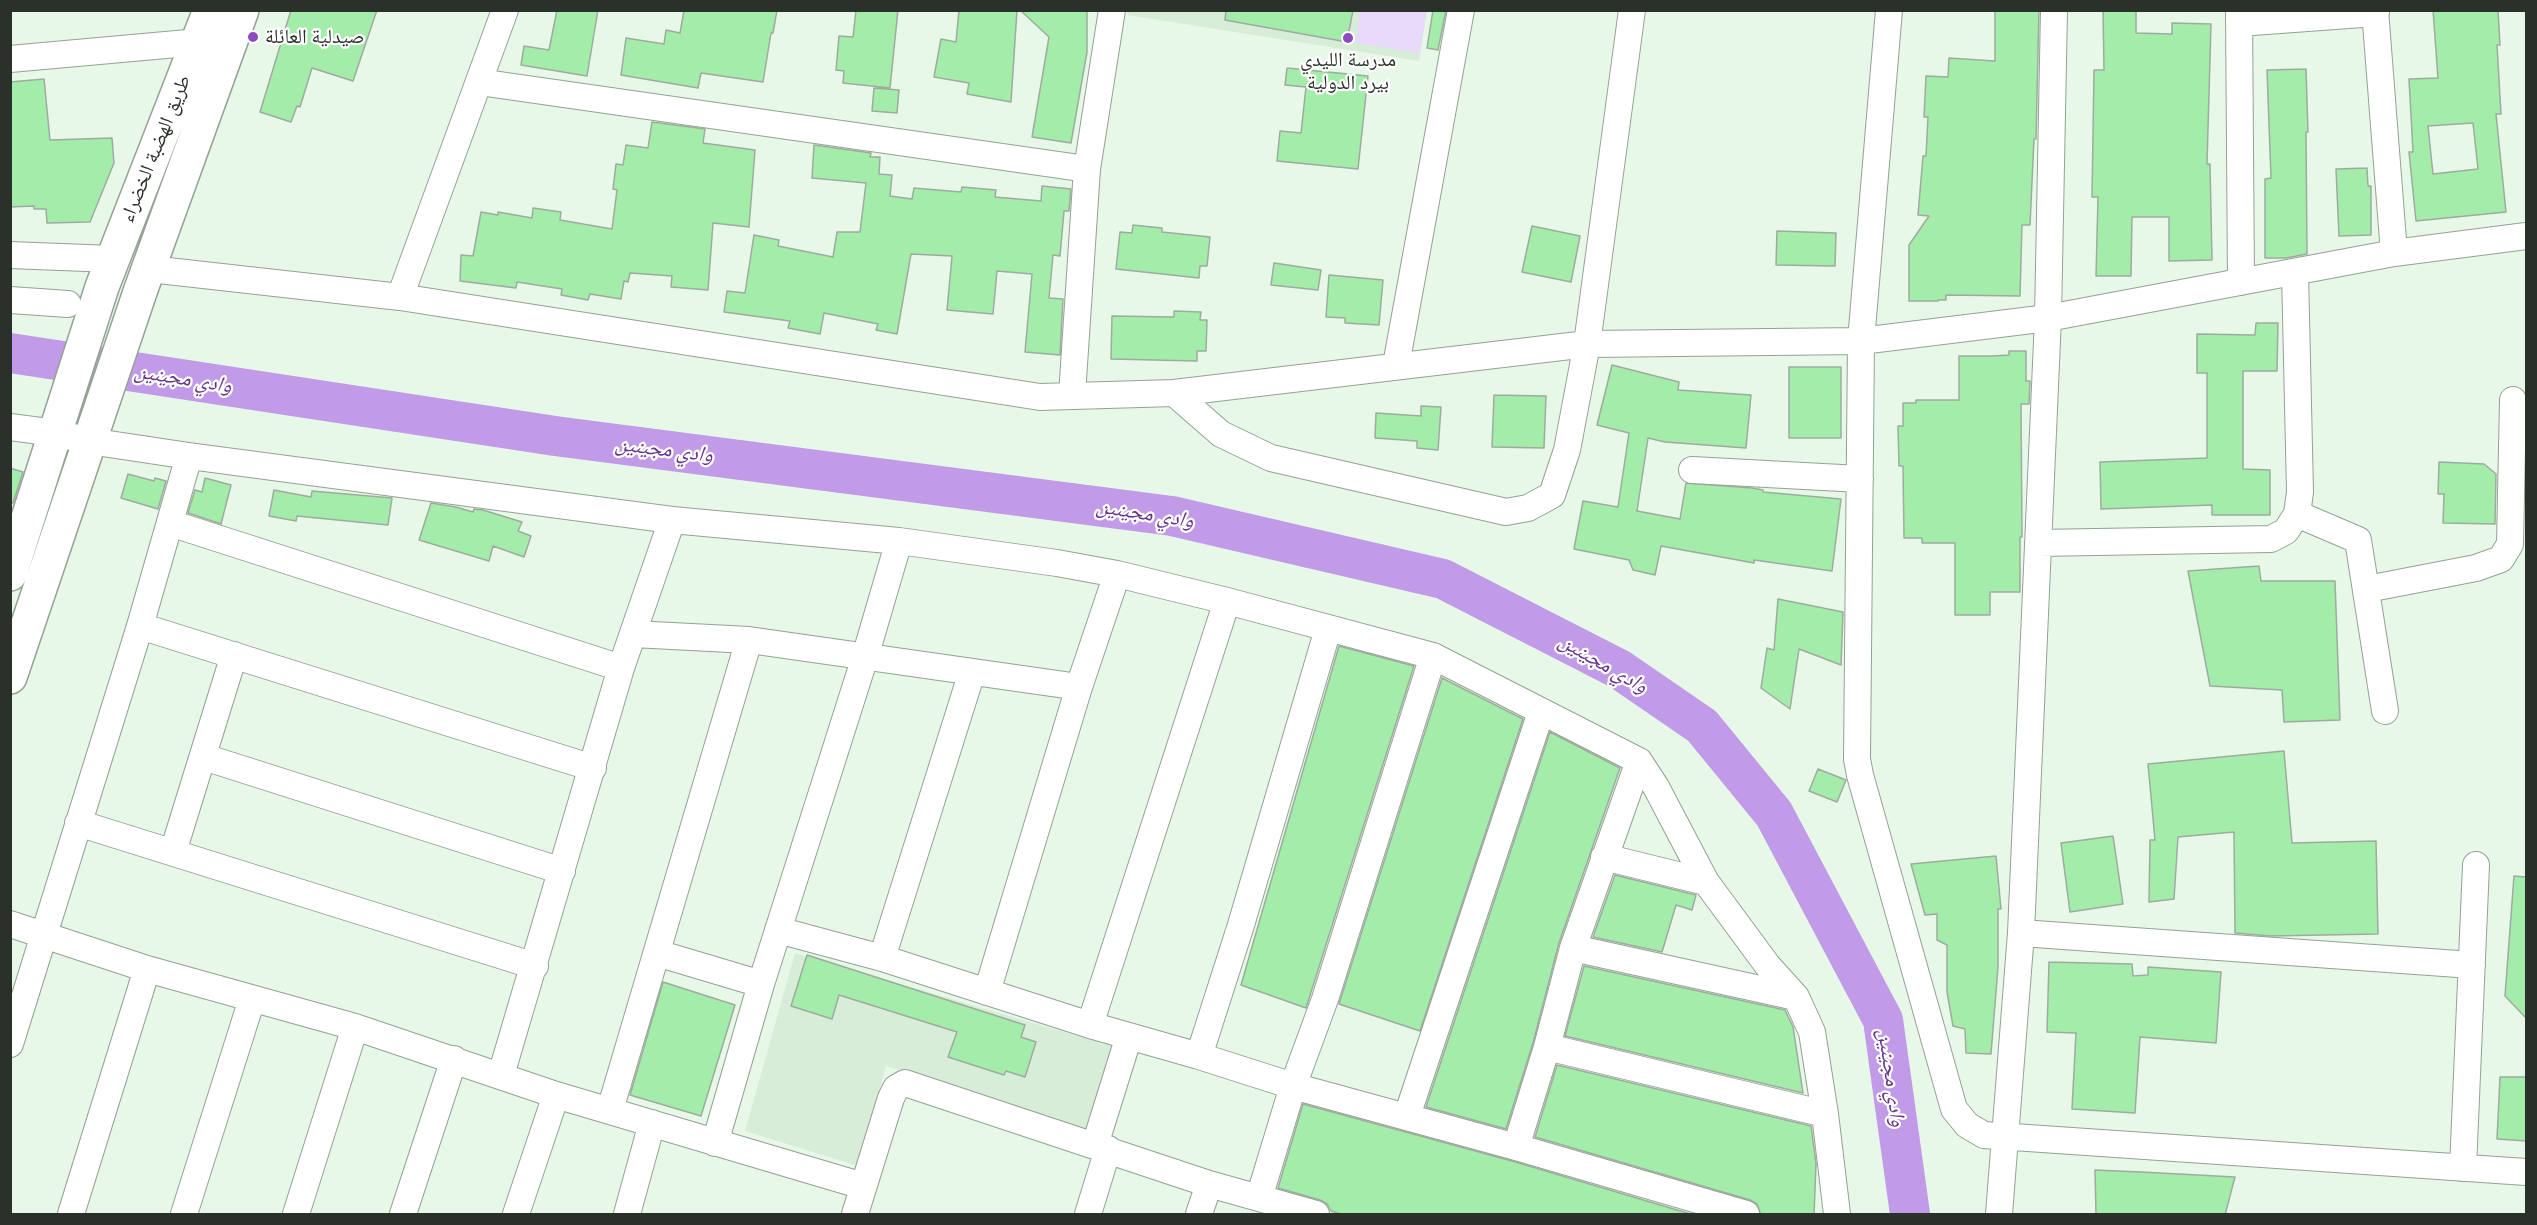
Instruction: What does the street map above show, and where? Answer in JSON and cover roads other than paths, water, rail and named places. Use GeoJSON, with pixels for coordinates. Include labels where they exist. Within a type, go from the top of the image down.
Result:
{"type":"FeatureCollection","features":[{"type":"Feature","properties":{"kind":"main road","name":"طريق الهضبة الخضراء"},"geometry":{"type":"LineString","coordinates":[[10,574],[107,273],[210,10]]}},
{"type":"Feature","properties":{"kind":"main road","name":"طريق الهضبة الخضراء"},"geometry":{"type":"LineString","coordinates":[[10,677],[91,435],[242,10]]}},
{"type":"Feature","properties":{"kind":"street"},"geometry":{"type":"LineString","coordinates":[[400,297],[505,10]]}},
{"type":"Feature","properties":{"kind":"street"},"geometry":{"type":"LineString","coordinates":[[1072,394],[1087,169],[1112,10]]}},
{"type":"Feature","properties":{"kind":"street"},"geometry":{"type":"LineString","coordinates":[[1396,365],[1461,10]]}},
{"type":"Feature","properties":{"kind":"street"},"geometry":{"type":"LineString","coordinates":[[1174,393],[1221,434],[1271,458],[1506,512],[1528,508],[1552,495],[1567,450],[1587,344],[1632,10]]}},
{"type":"Feature","properties":{"kind":"street"},"geometry":{"type":"LineString","coordinates":[[1889,10],[1862,341],[1857,759],[1954,1109],[1967,1125],[1984,1135],[2526,1172]]}},
{"type":"Feature","properties":{"kind":"street"},"geometry":{"type":"LineString","coordinates":[[1999,1215],[2021,933],[2048,318],[2054,10]]}},
{"type":"Feature","properties":{"kind":"street"},"geometry":{"type":"LineString","coordinates":[[2241,282],[2239,17],[2375,12],[2394,253]]}},
{"type":"Feature","properties":{"kind":"street"},"geometry":{"type":"LineString","coordinates":[[10,59],[198,42]]}},
{"type":"Feature","properties":{"kind":"street"},"geometry":{"type":"LineString","coordinates":[[479,82],[1087,169]]}},
{"type":"Feature","properties":{"kind":"street"},"geometry":{"type":"LineString","coordinates":[[146,279],[400,297],[1040,397],[1072,394],[1174,393],[1587,344],[1688,341],[1862,341],[2048,318],[2394,253],[2526,236]]}},
{"type":"Feature","properties":{"kind":"street"},"geometry":{"type":"LineString","coordinates":[[10,255],[107,273]]}},
{"type":"Feature","properties":{"kind":"street"},"geometry":{"type":"LineString","coordinates":[[2038,543],[2271,539],[2286,531],[2297,514],[2300,492],[2295,272]]}},
{"type":"Feature","properties":{"kind":"street"},"geometry":{"type":"LineString","coordinates":[[10,300],[68,304]]}},
{"type":"Feature","properties":{"kind":"street"},"geometry":{"type":"LineString","coordinates":[[2367,589],[2476,568],[2501,559],[2510,544],[2513,400]]}},
{"type":"Feature","properties":{"kind":"street"},"geometry":{"type":"LineString","coordinates":[[10,427],[58,426],[189,456],[672,520],[899,541],[1117,574],[1433,656],[1639,761],[1706,882],[1768,966],[1796,997],[1812,1032],[1837,1215]]}},
{"type":"Feature","properties":{"kind":"street"},"geometry":{"type":"LineString","coordinates":[[10,1044],[140,626],[189,456]]}},
{"type":"Feature","properties":{"kind":"street"},"geometry":{"type":"LineString","coordinates":[[1692,470],[1860,479]]}},
{"type":"Feature","properties":{"kind":"street"},"geometry":{"type":"LineString","coordinates":[[2297,514],[2358,540],[2385,711]]}},
{"type":"Feature","properties":{"kind":"street"},"geometry":{"type":"LineString","coordinates":[[501,1075],[621,668],[672,520]]}},
{"type":"Feature","properties":{"kind":"street"},"geometry":{"type":"LineString","coordinates":[[170,523],[621,668]]}},
{"type":"Feature","properties":{"kind":"street"},"geometry":{"type":"LineString","coordinates":[[715,1143],[761,984],[865,657],[899,541]]}},
{"type":"Feature","properties":{"kind":"street"},"geometry":{"type":"LineString","coordinates":[[987,992],[1079,687],[1117,574]]}},
{"type":"Feature","properties":{"kind":"street"},"geometry":{"type":"LineString","coordinates":[[1090,1025],[1227,601]]}},
{"type":"Feature","properties":{"kind":"street"},"geometry":{"type":"LineString","coordinates":[[140,626],[593,768]]}},
{"type":"Feature","properties":{"kind":"street"},"geometry":{"type":"LineString","coordinates":[[1199,1056],[1241,925],[1328,629]]}},
{"type":"Feature","properties":{"kind":"street"},"geometry":{"type":"LineString","coordinates":[[633,634],[749,640],[1079,687]]}},
{"type":"Feature","properties":{"kind":"street"},"geometry":{"type":"LineString","coordinates":[[610,1110],[749,640]]}},
{"type":"Feature","properties":{"kind":"street"},"geometry":{"type":"LineString","coordinates":[[173,852],[234,655]]}},
{"type":"Feature","properties":{"kind":"street"},"geometry":{"type":"LineString","coordinates":[[1259,1198],[1293,1086],[1325,999],[1433,656]]}},
{"type":"Feature","properties":{"kind":"street"},"geometry":{"type":"LineString","coordinates":[[882,958],[972,672]]}},
{"type":"Feature","properties":{"kind":"street"},"geometry":{"type":"LineString","coordinates":[[1407,1116],[1541,712]]}},
{"type":"Feature","properties":{"kind":"street"},"geometry":{"type":"LineString","coordinates":[[204,757],[562,871]]}},
{"type":"Feature","properties":{"kind":"street"},"geometry":{"type":"LineString","coordinates":[[1516,1147],[1574,948],[1639,761]]}},
{"type":"Feature","properties":{"kind":"street"},"geometry":{"type":"LineString","coordinates":[[78,823],[535,966]]}},
{"type":"Feature","properties":{"kind":"street"},"geometry":{"type":"LineString","coordinates":[[1604,857],[1706,882]]}},
{"type":"Feature","properties":{"kind":"street"},"geometry":{"type":"LineString","coordinates":[[2463,1168],[2476,865]]}},
{"type":"Feature","properties":{"kind":"street"},"geometry":{"type":"LineString","coordinates":[[10,924],[147,969],[355,1027],[556,1095],[863,1186]]}},
{"type":"Feature","properties":{"kind":"street"},"geometry":{"type":"LineString","coordinates":[[778,930],[882,958],[1090,1025],[1293,1086],[1516,1147],[1746,1215]]}},
{"type":"Feature","properties":{"kind":"street"},"geometry":{"type":"LineString","coordinates":[[2021,933],[2472,965]]}},
{"type":"Feature","properties":{"kind":"street"},"geometry":{"type":"LineString","coordinates":[[1574,948],[1796,997]]}},
{"type":"Feature","properties":{"kind":"street"},"geometry":{"type":"LineString","coordinates":[[657,953],[761,984]]}},
{"type":"Feature","properties":{"kind":"street"},"geometry":{"type":"LineString","coordinates":[[71,1215],[147,969]]}},
{"type":"Feature","properties":{"kind":"street"},"geometry":{"type":"LineString","coordinates":[[184,1215],[252,999]]}},
{"type":"Feature","properties":{"kind":"street"},"geometry":{"type":"LineString","coordinates":[[296,1215],[355,1027]]}},
{"type":"Feature","properties":{"kind":"street"},"geometry":{"type":"LineString","coordinates":[[1088,1215],[1129,1036]]}},
{"type":"Feature","properties":{"kind":"street"},"geometry":{"type":"LineString","coordinates":[[1547,1047],[1825,1114]]}},
{"type":"Feature","properties":{"kind":"street"},"geometry":{"type":"LineString","coordinates":[[403,1215],[454,1059]]}},
{"type":"Feature","properties":{"kind":"street"},"geometry":{"type":"LineString","coordinates":[[855,1215],[891,1098],[896,1088],[905,1083],[1209,1184],[1314,1214]]}},
{"type":"Feature","properties":{"kind":"street"},"geometry":{"type":"LineString","coordinates":[[516,1215],[556,1095]]}},
{"type":"Feature","properties":{"kind":"street"},"geometry":{"type":"LineString","coordinates":[[627,1215],[652,1123]]}},
{"type":"Feature","properties":{"kind":"street"},"geometry":{"type":"LineString","coordinates":[[1199,1215],[1209,1184]]}},
{"type":"Feature","properties":{"kind":"waterway","name":"وادي مجينين"},"geometry":{"type":"LineString","coordinates":[[10,353],[555,436],[1172,516],[1443,579],[1619,669],[1702,726],[1774,814],[1883,1020],[1910,1214]]}},
{"type":"Feature","properties":{"kind":"place","name":"صيدلية العائلة"},"geometry":{"type":"Point","coordinates":[253,37]}},
{"type":"Feature","properties":{"kind":"place","name":"مدرسة الليدي بيرد الدولية"},"geometry":{"type":"Point","coordinates":[1348,38]}}]}
